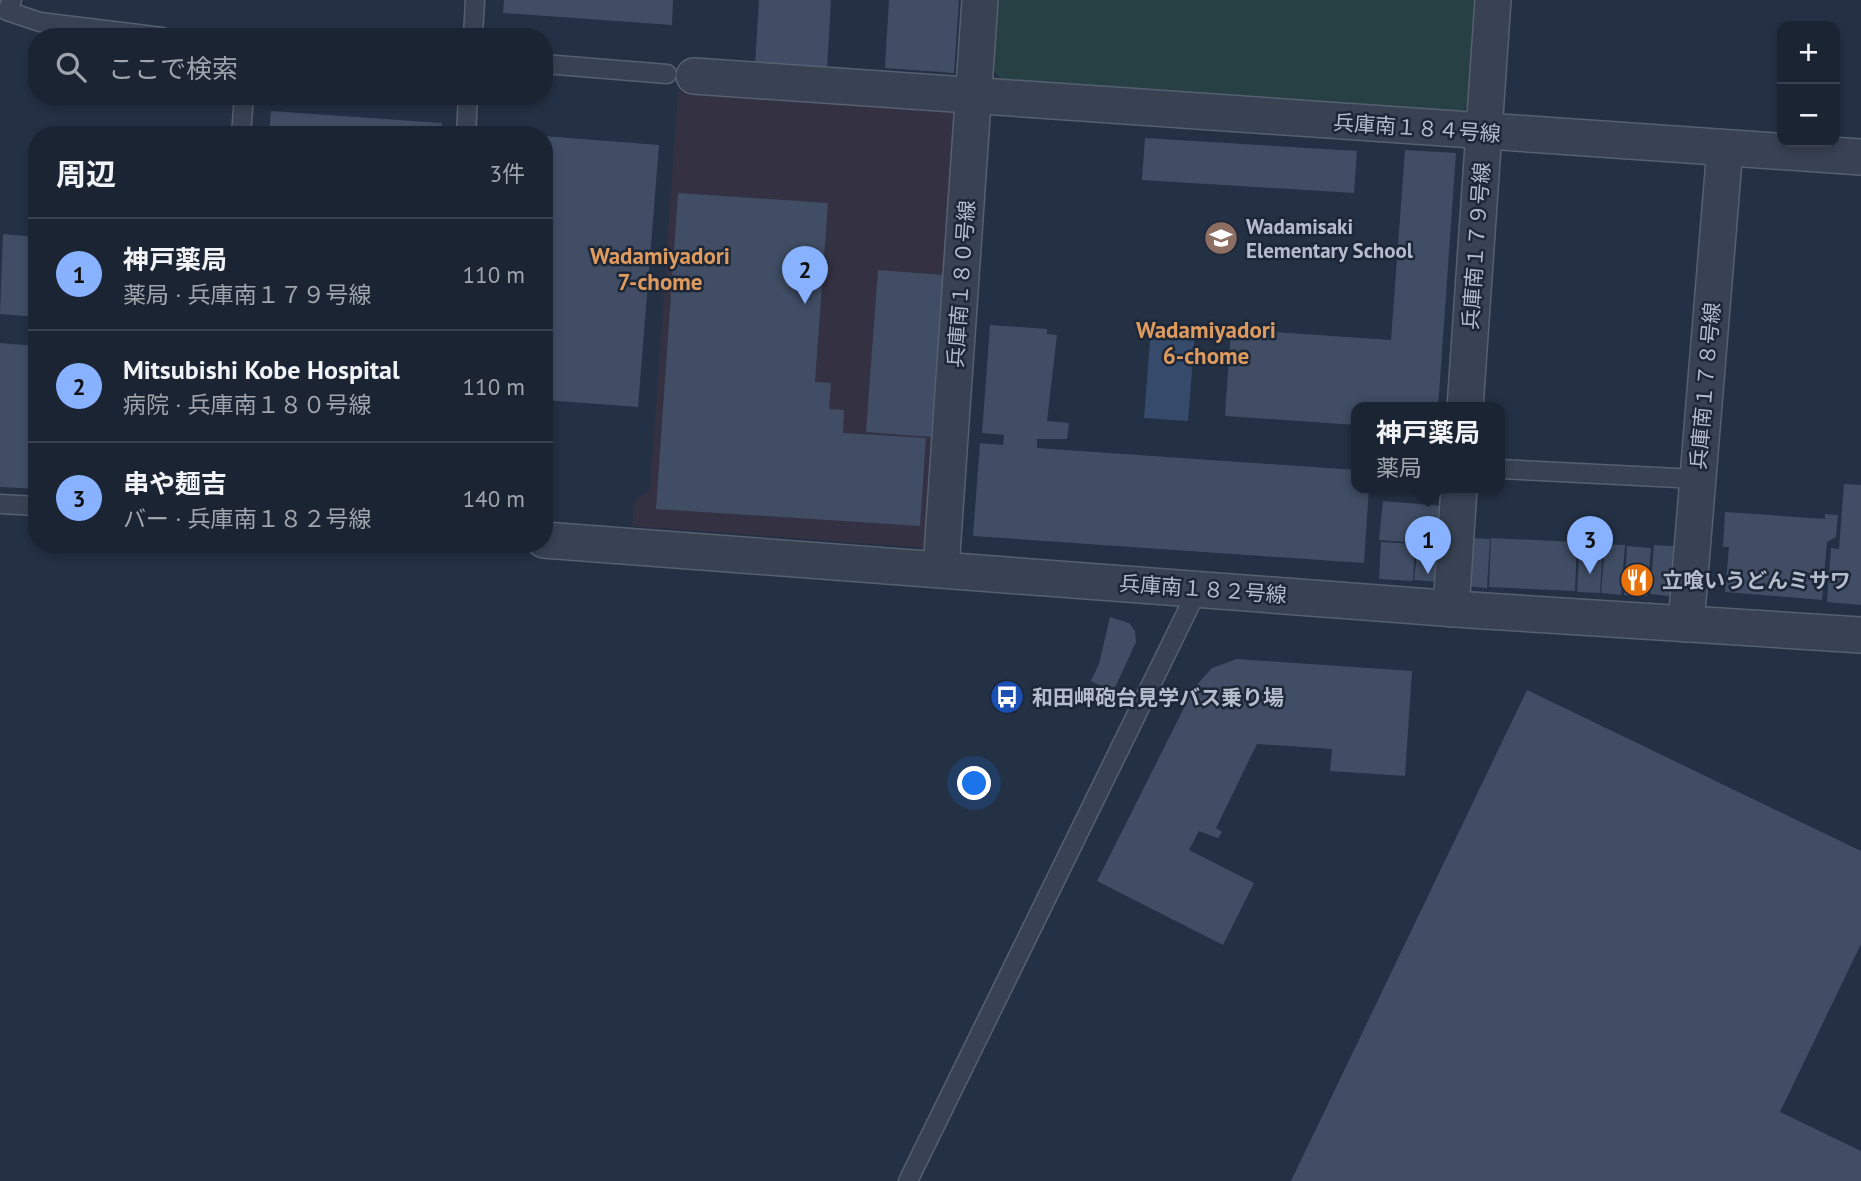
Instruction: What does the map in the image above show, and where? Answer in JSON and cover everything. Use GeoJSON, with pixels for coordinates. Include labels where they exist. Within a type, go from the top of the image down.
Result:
{"type":"FeatureCollection","features":[{"type":"Feature","properties":{"kind":"street","name":"兵庫南１８０号線"},"geometry":{"type":"LineString","coordinates":[[941,568],[981,0]]}},
{"type":"Feature","properties":{"kind":"street","name":"兵庫南１７９号線"},"geometry":{"type":"LineString","coordinates":[[1465,402],[1493,0]]}},
{"type":"Feature","properties":{"kind":"street","name":"兵庫南１８４号線"},"geometry":{"type":"LineString","coordinates":[[680,75],[1484,133],[1861,157]]}},
{"type":"Feature","properties":{"kind":"street","name":"兵庫南１７８号線"},"geometry":{"type":"LineString","coordinates":[[1686,624],[1725,148]]}},
{"type":"Feature","properties":{"kind":"street"},"geometry":{"type":"LineString","coordinates":[[1451,609],[1459,493]]}},
{"type":"Feature","properties":{"kind":"street","name":"兵庫南１８２号線"},"geometry":{"type":"LineString","coordinates":[[553,541],[941,568],[1451,609],[1861,635]]}},
{"type":"Feature","properties":{"kind":"lane"},"geometry":{"type":"LineString","coordinates":[[473,28],[475,0]]}},
{"type":"Feature","properties":{"kind":"lane"},"geometry":{"type":"LineString","coordinates":[[7,12],[40,22],[89,28]]}},
{"type":"Feature","properties":{"kind":"lane"},"geometry":{"type":"LineString","coordinates":[[553,65],[680,75]]}},
{"type":"Feature","properties":{"kind":"lane"},"geometry":{"type":"LineString","coordinates":[[242,126],[243,105]]}},
{"type":"Feature","properties":{"kind":"lane"},"geometry":{"type":"LineString","coordinates":[[466,126],[468,105]]}},
{"type":"Feature","properties":{"kind":"lane"},"geometry":{"type":"LineString","coordinates":[[1505,469],[1697,479]]}},
{"type":"Feature","properties":{"kind":"lane"},"geometry":{"type":"LineString","coordinates":[[0,504],[28,506]]}},
{"type":"Feature","properties":{"kind":"lane"},"geometry":{"type":"LineString","coordinates":[[908,1181],[1198,589]]}},
{"type":"Feature","properties":{"kind":"shaded area"},"geometry":{"type":"Polygon","coordinates":[[[678,91],[954,110],[961,118],[928,548],[632,526],[634,502],[650,489],[678,91]]]}},
{"type":"Feature","properties":{"kind":"green space"},"geometry":{"type":"Polygon","coordinates":[[[995,0],[1480,0],[1474,101],[1454,117],[1009,88],[990,66],[995,0]]]}},
{"type":"Feature","properties":{"kind":"water"},"geometry":{"type":"Polygon","coordinates":[[[1151,329],[1195,332],[1188,421],[1144,418],[1151,329]]]}},
{"type":"Feature","properties":{"kind":"building"},"geometry":{"type":"Polygon","coordinates":[[[504,0],[673,0],[672,25],[503,13],[504,0]]]}},
{"type":"Feature","properties":{"kind":"building"},"geometry":{"type":"Polygon","coordinates":[[[759,0],[831,0],[827,69],[755,65],[759,0]]]}},
{"type":"Feature","properties":{"kind":"building"},"geometry":{"type":"Polygon","coordinates":[[[889,0],[959,0],[954,73],[885,68],[889,0]]]}},
{"type":"Feature","properties":{"kind":"building"},"geometry":{"type":"Polygon","coordinates":[[[271,111],[442,123],[442,126],[270,126],[271,111]]]}},
{"type":"Feature","properties":{"kind":"building"},"geometry":{"type":"Polygon","coordinates":[[[553,137],[659,145],[638,407],[553,401],[553,137]]]}},
{"type":"Feature","properties":{"kind":"building"},"geometry":{"type":"Polygon","coordinates":[[[1145,138],[1357,151],[1354,193],[1142,180],[1145,138]]]}},
{"type":"Feature","properties":{"kind":"building"},"geometry":{"type":"Polygon","coordinates":[[[1405,150],[1456,153],[1438,402],[1351,402],[1351,425],[1225,416],[1231,329],[1391,340],[1405,150]]]}},
{"type":"Feature","properties":{"kind":"building"},"geometry":{"type":"Polygon","coordinates":[[[678,193],[828,203],[815,382],[831,383],[829,409],[844,410],[843,433],[926,438],[920,526],[656,509],[678,193]]]}},
{"type":"Feature","properties":{"kind":"building"},"geometry":{"type":"Polygon","coordinates":[[[3,234],[28,236],[28,316],[0,314],[3,234]]]}},
{"type":"Feature","properties":{"kind":"building"},"geometry":{"type":"Polygon","coordinates":[[[878,270],[943,275],[931,437],[866,432],[878,270]]]}},
{"type":"Feature","properties":{"kind":"building"},"geometry":{"type":"Polygon","coordinates":[[[990,325],[1047,329],[1047,334],[1057,335],[1047,421],[1069,423],[1067,439],[1037,439],[1037,448],[1351,470],[1351,493],[1369,493],[1364,563],[973,536],[980,443],[1003,445],[1004,435],[982,433],[990,325]]]}},
{"type":"Feature","properties":{"kind":"building"},"geometry":{"type":"Polygon","coordinates":[[[0,343],[28,345],[28,489],[0,487],[0,343]]]}},
{"type":"Feature","properties":{"kind":"building"},"geometry":{"type":"Polygon","coordinates":[[[1844,484],[1861,485],[1861,605],[1827,602],[1831,548],[1839,549],[1844,484]]]}},
{"type":"Feature","properties":{"kind":"building"},"geometry":{"type":"Polygon","coordinates":[[[1383,501],[1445,506],[1439,582],[1414,580],[1418,543],[1379,540],[1383,501]]]}},
{"type":"Feature","properties":{"kind":"building"},"geometry":{"type":"Polygon","coordinates":[[[1725,512],[1825,519],[1825,514],[1838,515],[1836,537],[1827,542],[1822,600],[1725,592],[1729,547],[1723,547],[1725,512]]]}},
{"type":"Feature","properties":{"kind":"building"},"geometry":{"type":"Polygon","coordinates":[[[1468,538],[1490,539],[1487,588],[1465,586],[1468,538]]]}},
{"type":"Feature","properties":{"kind":"building"},"geometry":{"type":"Polygon","coordinates":[[[1491,538],[1577,542],[1575,591],[1489,587],[1491,538]]]}},
{"type":"Feature","properties":{"kind":"building"},"geometry":{"type":"Polygon","coordinates":[[[1580,541],[1603,542],[1600,593],[1577,592],[1580,541]]]}},
{"type":"Feature","properties":{"kind":"building"},"geometry":{"type":"Polygon","coordinates":[[[1381,542],[1415,544],[1413,581],[1379,579],[1381,542]]]}},
{"type":"Feature","properties":{"kind":"building"},"geometry":{"type":"Polygon","coordinates":[[[1605,544],[1625,545],[1621,595],[1601,593],[1605,544]]]}},
{"type":"Feature","properties":{"kind":"building"},"geometry":{"type":"Polygon","coordinates":[[[1654,545],[1685,547],[1682,583],[1668,596],[1650,594],[1654,545]]]}},
{"type":"Feature","properties":{"kind":"building"},"geometry":{"type":"Polygon","coordinates":[[[1627,546],[1651,548],[1647,596],[1624,595],[1627,546]]]}},
{"type":"Feature","properties":{"kind":"building"},"geometry":{"type":"Polygon","coordinates":[[[1110,617],[1129,623],[1135,631],[1136,642],[1113,692],[1091,681],[1099,664],[1110,617]]]}},
{"type":"Feature","properties":{"kind":"building"},"geometry":{"type":"Polygon","coordinates":[[[1237,659],[1412,671],[1405,776],[1330,771],[1332,749],[1257,744],[1216,828],[1222,832],[1218,838],[1199,831],[1189,850],[1254,883],[1223,945],[1097,881],[1194,688],[1212,668],[1237,659]]]}},
{"type":"Feature","properties":{"kind":"building"},"geometry":{"type":"Polygon","coordinates":[[[1527,690],[1861,851],[1861,944],[1780,1112],[1861,1151],[1861,1181],[1291,1181],[1527,690]]]}},
{"type":"Feature","properties":{"kind":"place","name":"Wadamisaki Elementary School"},"geometry":{"type":"Point","coordinates":[1221,238]}},
{"type":"Feature","properties":{"kind":"place","name":"Mitsubishi Kobe Hospital"},"geometry":{"type":"Point","coordinates":[805,304]}},
{"type":"Feature","properties":{"kind":"place","name":"神戸薬局"},"geometry":{"type":"Point","coordinates":[1428,574]}},
{"type":"Feature","properties":{"kind":"place","name":"串や麺吉"},"geometry":{"type":"Point","coordinates":[1590,574]}},
{"type":"Feature","properties":{"kind":"place","name":"立喰いうどんミサワ"},"geometry":{"type":"Point","coordinates":[1637,580]}},
{"type":"Feature","properties":{"kind":"place","name":"和田岬砲台見学バス乗り場"},"geometry":{"type":"Point","coordinates":[1007,697]}},
{"type":"Feature","properties":{"kind":"district","name":"Wadamiyadori 7-chome"},"geometry":{"type":"Point","coordinates":[660,268]}},
{"type":"Feature","properties":{"kind":"district","name":"Wadamiyadori 6-chome"},"geometry":{"type":"Point","coordinates":[1206,342]}}]}
